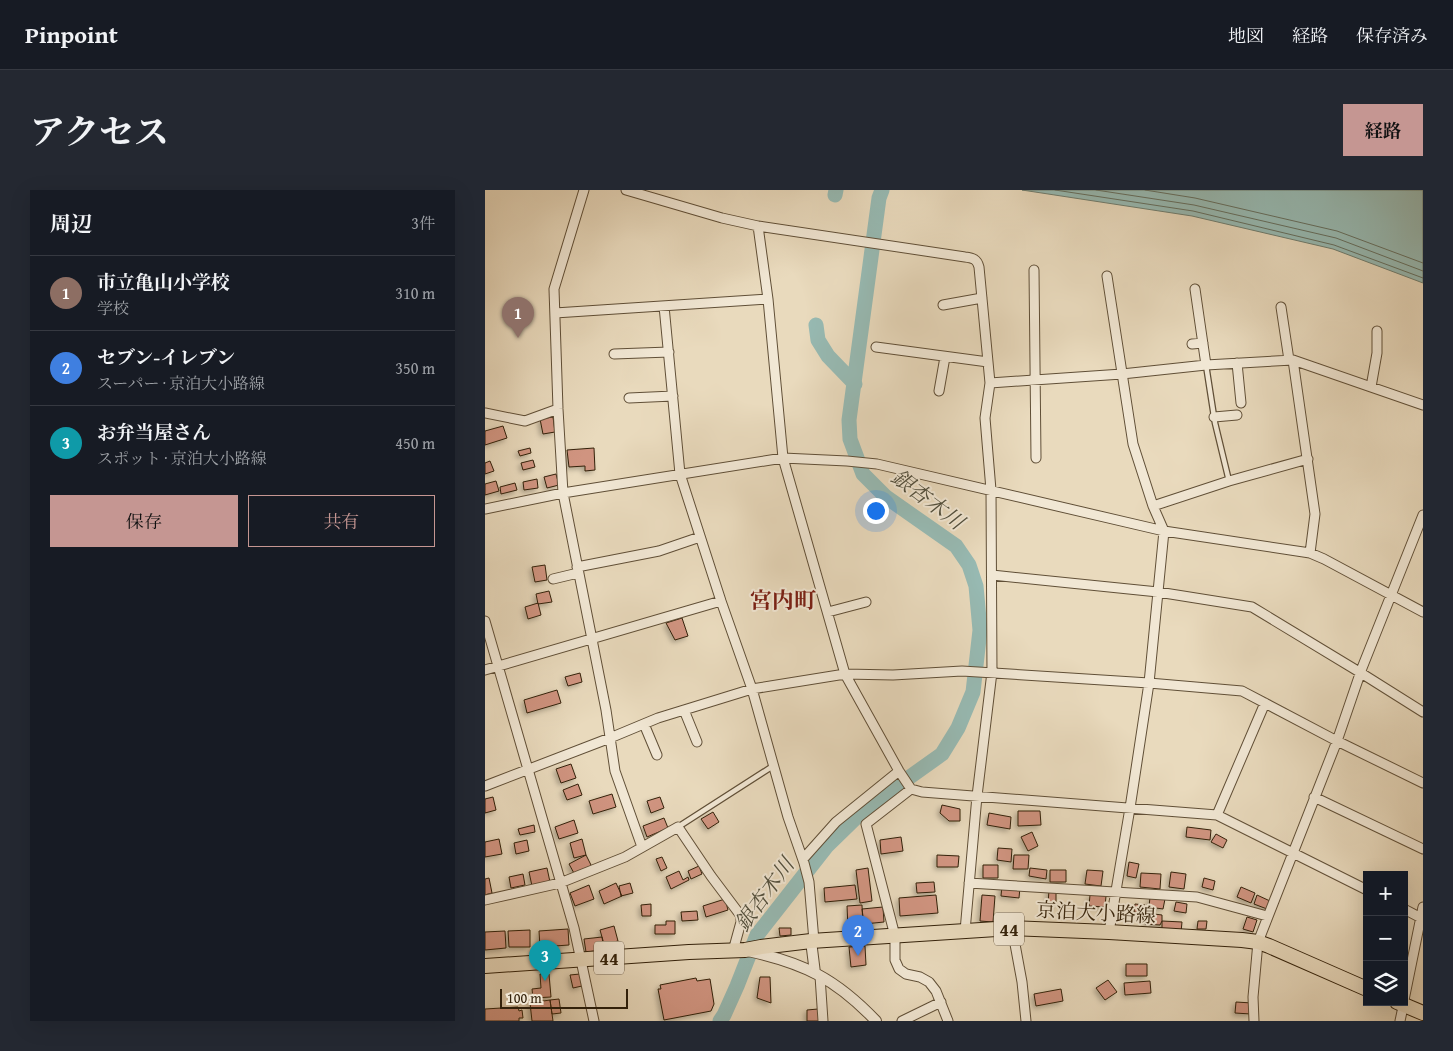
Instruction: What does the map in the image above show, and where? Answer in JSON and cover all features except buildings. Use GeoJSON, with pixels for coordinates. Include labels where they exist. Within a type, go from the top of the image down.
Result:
{"type":"FeatureCollection","features":[{"type":"Feature","properties":{"kind":"main road","name":"京泊大小路線"},"geometry":{"type":"LineString","coordinates":[[485,966],[689,952],[747,950],[813,941],[1012,928],[1109,932],[1258,942],[1363,987]]}},
{"type":"Feature","properties":{"kind":"main road"},"geometry":{"type":"LineString","coordinates":[[1408,1005],[1423,1013]]}},
{"type":"Feature","properties":{"kind":"street"},"geometry":{"type":"LineString","coordinates":[[584,190],[554,289],[563,493],[615,771],[642,847]]}},
{"type":"Feature","properties":{"kind":"street"},"geometry":{"type":"LineString","coordinates":[[626,190],[722,218],[758,226],[973,258],[977,261],[990,383],[985,418],[991,490],[992,672],[977,796],[965,932]]}},
{"type":"Feature","properties":{"kind":"street"},"geometry":{"type":"LineString","coordinates":[[758,226],[768,300],[783,458],[845,674],[911,789],[922,792],[1217,815],[1363,888]]}},
{"type":"Feature","properties":{"kind":"street"},"geometry":{"type":"LineString","coordinates":[[1034,270],[1036,458]]}},
{"type":"Feature","properties":{"kind":"street"},"geometry":{"type":"LineString","coordinates":[[1107,276],[1133,444],[1153,506],[1164,531],[1149,683],[1109,932]]}},
{"type":"Feature","properties":{"kind":"street"},"geometry":{"type":"LineString","coordinates":[[1195,289],[1206,365]]}},
{"type":"Feature","properties":{"kind":"street"},"geometry":{"type":"LineString","coordinates":[[943,305],[982,298]]}},
{"type":"Feature","properties":{"kind":"street"},"geometry":{"type":"LineString","coordinates":[[555,314],[768,300]]}},
{"type":"Feature","properties":{"kind":"street"},"geometry":{"type":"LineString","coordinates":[[664,306],[680,474],[721,602],[752,690],[787,817],[804,861],[809,882],[813,941],[823,1021]]}},
{"type":"Feature","properties":{"kind":"street"},"geometry":{"type":"LineString","coordinates":[[1281,307],[1305,451],[1308,459],[1315,514],[1310,553]]}},
{"type":"Feature","properties":{"kind":"street"},"geometry":{"type":"LineString","coordinates":[[1371,387],[1377,331]]}},
{"type":"Feature","properties":{"kind":"street"},"geometry":{"type":"LineString","coordinates":[[1192,344],[1203,343]]}},
{"type":"Feature","properties":{"kind":"street"},"geometry":{"type":"LineString","coordinates":[[876,347],[989,362]]}},
{"type":"Feature","properties":{"kind":"street"},"geometry":{"type":"LineString","coordinates":[[614,354],[669,352]]}},
{"type":"Feature","properties":{"kind":"street"},"geometry":{"type":"LineString","coordinates":[[939,391],[945,356]]}},
{"type":"Feature","properties":{"kind":"street"},"geometry":{"type":"LineString","coordinates":[[990,383],[1291,360],[1423,405]]}},
{"type":"Feature","properties":{"kind":"street"},"geometry":{"type":"LineString","coordinates":[[1237,363],[1241,402]]}},
{"type":"Feature","properties":{"kind":"street"},"geometry":{"type":"LineString","coordinates":[[629,398],[673,396]]}},
{"type":"Feature","properties":{"kind":"street"},"geometry":{"type":"LineString","coordinates":[[485,413],[525,421],[558,408]]}},
{"type":"Feature","properties":{"kind":"street"},"geometry":{"type":"LineString","coordinates":[[1215,417],[1237,415]]}},
{"type":"Feature","properties":{"kind":"street"},"geometry":{"type":"LineString","coordinates":[[485,509],[563,493],[783,458],[877,464],[1164,531],[1310,553],[1423,612]]}},
{"type":"Feature","properties":{"kind":"street"},"geometry":{"type":"LineString","coordinates":[[1153,506],[1229,481],[1308,459]]}},
{"type":"Feature","properties":{"kind":"street"},"geometry":{"type":"LineString","coordinates":[[1253,1021],[1253,997],[1258,942],[1423,515]]}},
{"type":"Feature","properties":{"kind":"street"},"geometry":{"type":"LineString","coordinates":[[553,579],[578,570],[659,551],[700,537]]}},
{"type":"Feature","properties":{"kind":"street"},"geometry":{"type":"LineString","coordinates":[[991,575],[1158,592],[1252,607],[1423,712]]}},
{"type":"Feature","properties":{"kind":"street"},"geometry":{"type":"LineString","coordinates":[[485,670],[721,602]]}},
{"type":"Feature","properties":{"kind":"street"},"geometry":{"type":"LineString","coordinates":[[828,612],[866,602]]}},
{"type":"Feature","properties":{"kind":"street"},"geometry":{"type":"LineString","coordinates":[[485,621],[574,928],[594,1021]]}},
{"type":"Feature","properties":{"kind":"street"},"geometry":{"type":"LineString","coordinates":[[485,786],[644,724],[752,690],[845,674],[962,671],[1242,691],[1337,741],[1423,783]]}},
{"type":"Feature","properties":{"kind":"street"},"geometry":{"type":"LineString","coordinates":[[1217,815],[1265,703]]}},
{"type":"Feature","properties":{"kind":"street"},"geometry":{"type":"LineString","coordinates":[[684,710],[697,742]]}},
{"type":"Feature","properties":{"kind":"street"},"geometry":{"type":"LineString","coordinates":[[644,724],[657,755]]}},
{"type":"Feature","properties":{"kind":"street"},"geometry":{"type":"LineString","coordinates":[[804,861],[836,822],[899,771]]}},
{"type":"Feature","properties":{"kind":"street"},"geometry":{"type":"LineString","coordinates":[[911,789],[866,824],[895,936],[895,960],[899,970],[929,982],[936,991],[948,1021]]}},
{"type":"Feature","properties":{"kind":"street"},"geometry":{"type":"LineString","coordinates":[[1314,796],[1423,849]]}},
{"type":"Feature","properties":{"kind":"street"},"geometry":{"type":"LineString","coordinates":[[485,900],[560,883],[625,857],[678,827],[741,916],[747,950],[797,964],[817,974],[849,995],[876,1021]]}},
{"type":"Feature","properties":{"kind":"street"},"geometry":{"type":"LineString","coordinates":[[969,883],[1197,896],[1267,916]]}},
{"type":"Feature","properties":{"kind":"street"},"geometry":{"type":"LineString","coordinates":[[1408,975],[1423,907]]}},
{"type":"Feature","properties":{"kind":"street"},"geometry":{"type":"LineString","coordinates":[[1408,911],[1421,918]]}},
{"type":"Feature","properties":{"kind":"street"},"geometry":{"type":"LineString","coordinates":[[1012,928],[1022,982],[1026,1021]]}},
{"type":"Feature","properties":{"kind":"street"},"geometry":{"type":"LineString","coordinates":[[902,1021],[941,1002]]}},
{"type":"Feature","properties":{"kind":"street"},"geometry":{"type":"LineString","coordinates":[[1400,1021],[1402,1006]]}},
{"type":"Feature","properties":{"kind":"lane"},"geometry":{"type":"LineString","coordinates":[[1206,365],[1229,481]]}},
{"type":"Feature","properties":{"kind":"lane"},"geometry":{"type":"LineString","coordinates":[[678,827],[773,766]]}},
{"type":"Feature","properties":{"kind":"water"},"geometry":{"type":"Polygon","coordinates":[[[1022,190],[1423,190],[1423,283],[1333,249],[1192,216],[1022,190]]]}},
{"type":"Feature","properties":{"kind":"waterway"},"geometry":{"type":"LineString","coordinates":[[835,195],[836,190]]}},
{"type":"Feature","properties":{"kind":"waterway","name":"銀杏木川"},"geometry":{"type":"LineString","coordinates":[[720,1021],[737,986],[757,935],[826,847],[865,809],[942,754],[958,728],[973,692],[980,630],[976,586],[969,565],[956,546],[886,497],[863,474],[850,439],[849,420],[879,198],[882,190]]}},
{"type":"Feature","properties":{"kind":"waterway"},"geometry":{"type":"LineString","coordinates":[[816,325],[818,340],[828,356],[855,384]]}},
{"type":"Feature","properties":{"kind":"place","name":"市立亀山小学校"},"geometry":{"type":"Point","coordinates":[518,338]}},
{"type":"Feature","properties":{"kind":"place","name":"セブン-イレブン"},"geometry":{"type":"Point","coordinates":[858,956]}},
{"type":"Feature","properties":{"kind":"place","name":"お弁当屋さん"},"geometry":{"type":"Point","coordinates":[545,981]}},
{"type":"Feature","properties":{"kind":"district","name":"宮内町"},"geometry":{"type":"Point","coordinates":[783,600]}}]}
